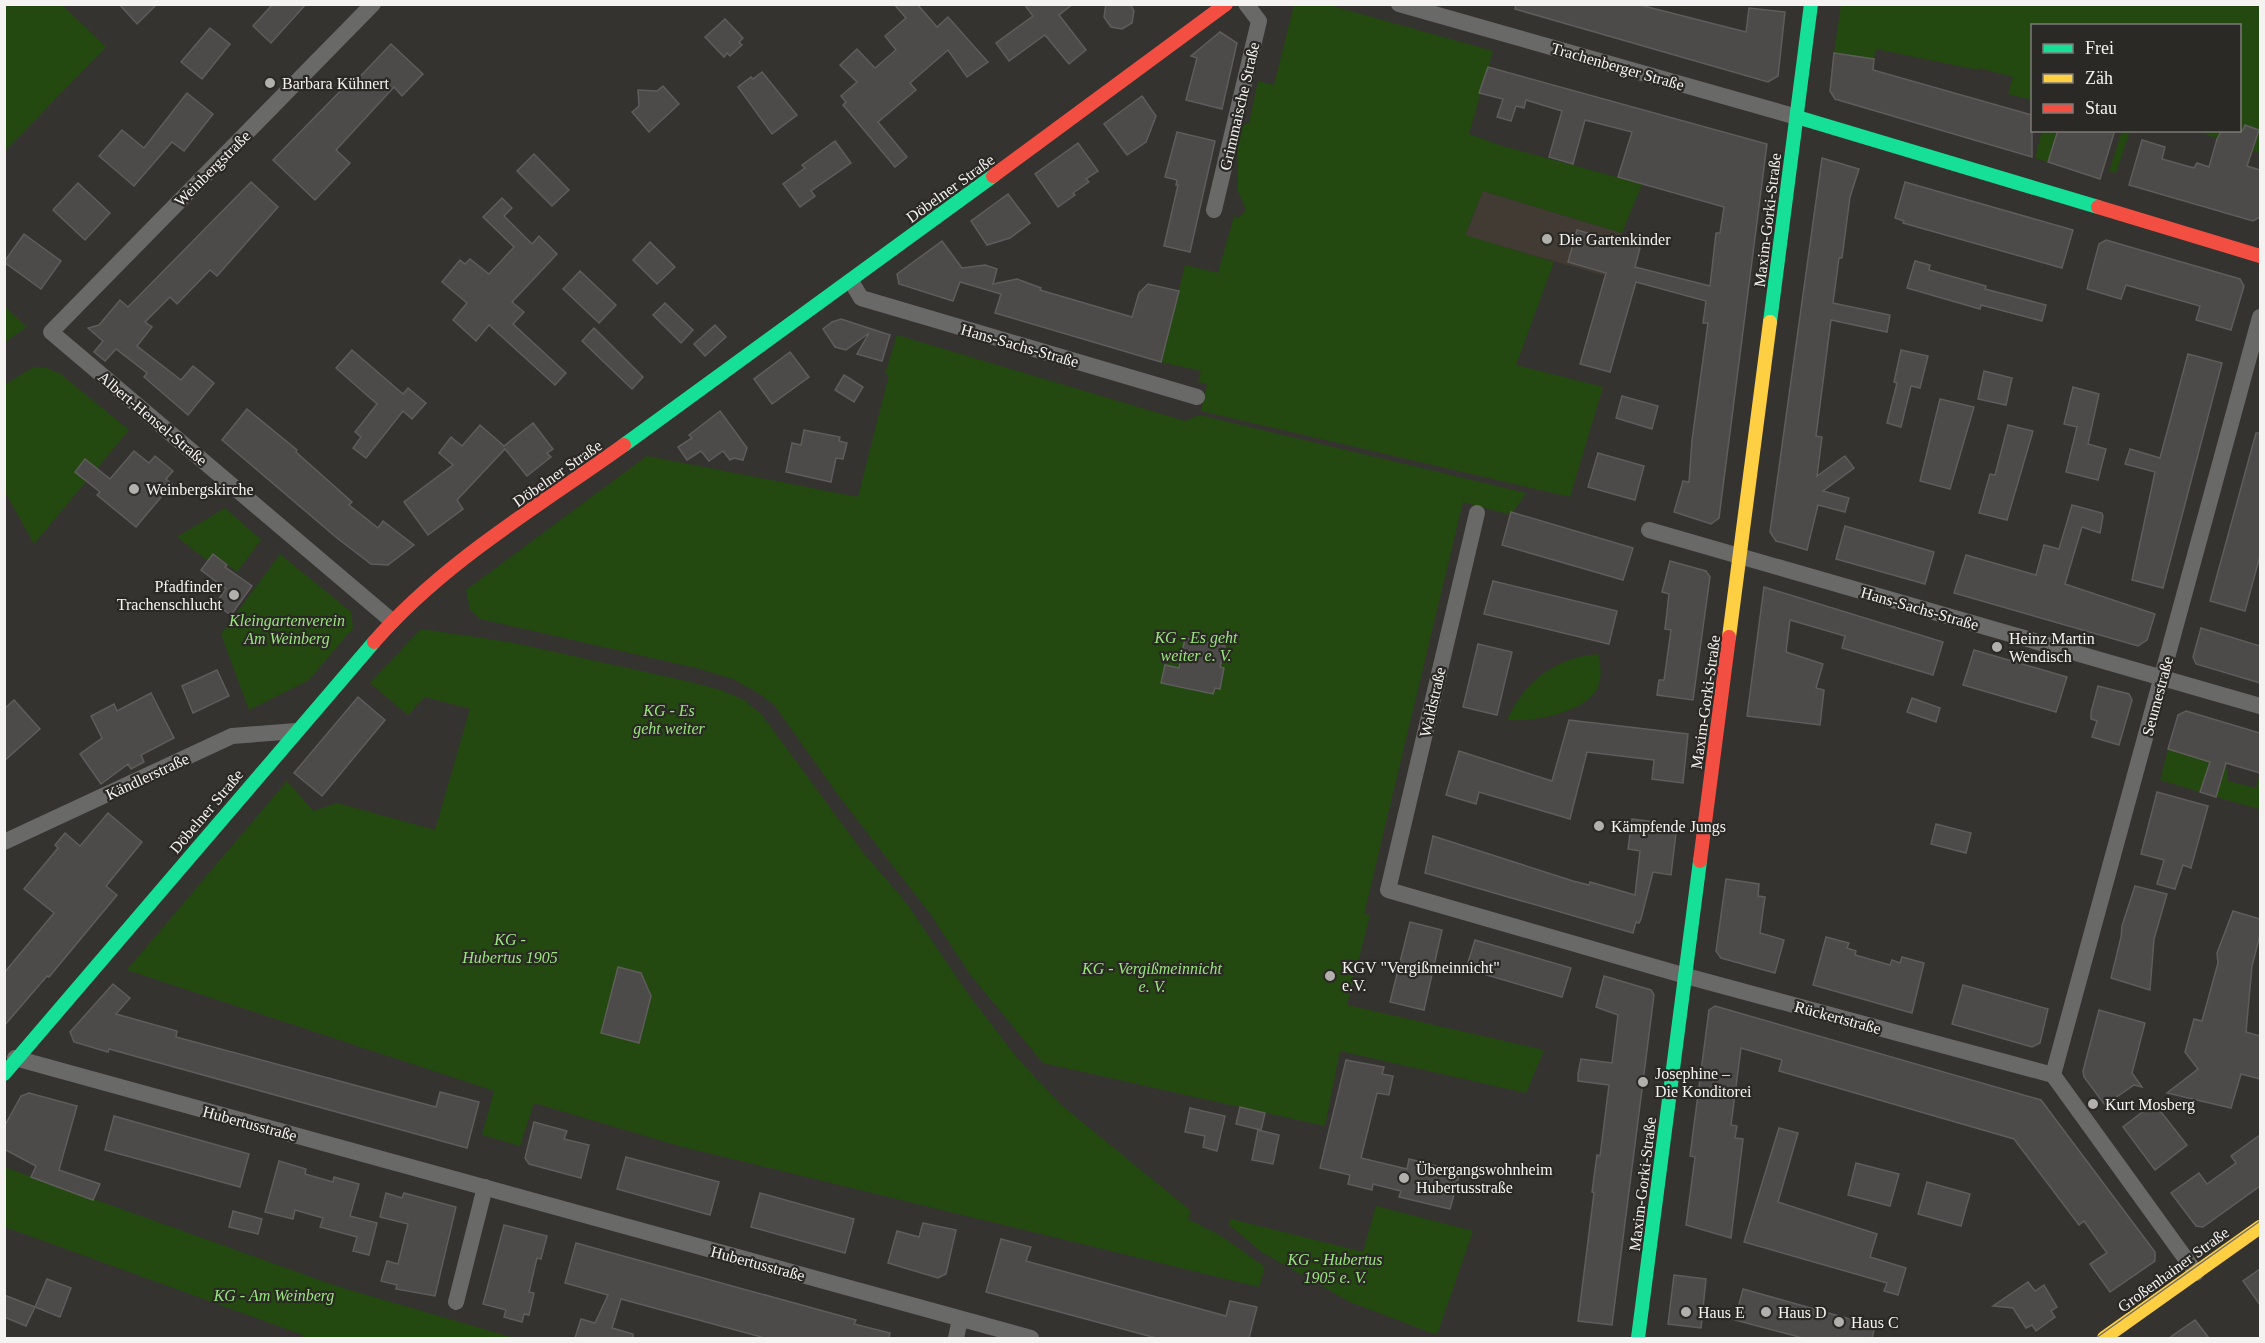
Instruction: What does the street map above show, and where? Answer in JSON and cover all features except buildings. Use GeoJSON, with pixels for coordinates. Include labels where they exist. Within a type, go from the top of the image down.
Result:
{"type":"FeatureCollection","features":[{"type":"Feature","properties":{"kind":"street","name":"Weinbergstraße"},"geometry":{"type":"LineString","coordinates":[[51,332],[373,4]]}},
{"type":"Feature","properties":{"kind":"street","name":"Döbelner Straße"},"geometry":{"type":"LineString","coordinates":[[4,1074],[15,1058],[392,621],[446,572],[708,386],[1226,4]]}},
{"type":"Feature","properties":{"kind":"street","name":"Grimmaische Straße"},"geometry":{"type":"LineString","coordinates":[[1214,210],[1259,21],[1246,4]]}},
{"type":"Feature","properties":{"kind":"street","name":"Trachenberger Straße"},"geometry":{"type":"LineString","coordinates":[[1399,4],[1797,117],[1837,131],[2260,256]]}},
{"type":"Feature","properties":{"kind":"street","name":"Maxim-Gorki-Straße"},"geometry":{"type":"LineString","coordinates":[[1638,1338],[1811,4]]}},
{"type":"Feature","properties":{"kind":"street","name":"Hans-Sachs-Straße"},"geometry":{"type":"LineString","coordinates":[[851,281],[861,298],[1197,397]]}},
{"type":"Feature","properties":{"kind":"street","name":"Seumestraße"},"geometry":{"type":"LineString","coordinates":[[2053,1075],[2260,317]]}},
{"type":"Feature","properties":{"kind":"street","name":"Albert-Hensel-Straße"},"geometry":{"type":"LineString","coordinates":[[51,332],[392,621]]}},
{"type":"Feature","properties":{"kind":"street","name":"Waldstraße"},"geometry":{"type":"LineString","coordinates":[[1389,890],[1477,513]]}},
{"type":"Feature","properties":{"kind":"street","name":"Hans-Sachs-Straße"},"geometry":{"type":"LineString","coordinates":[[1649,530],[2163,676],[2260,706]]}},
{"type":"Feature","properties":{"kind":"street","name":"Kändlerstraße"},"geometry":{"type":"LineString","coordinates":[[4,842],[232,736],[296,731]]}},
{"type":"Feature","properties":{"kind":"street","name":"Rückertstraße"},"geometry":{"type":"LineString","coordinates":[[1389,890],[1686,976],[2053,1075]]}},
{"type":"Feature","properties":{"kind":"street","name":"Hubertusstraße"},"geometry":{"type":"LineString","coordinates":[[15,1058],[1031,1338]]}},
{"type":"Feature","properties":{"kind":"street"},"geometry":{"type":"LineString","coordinates":[[2053,1075],[2196,1273]]}},
{"type":"Feature","properties":{"kind":"street"},"geometry":{"type":"LineString","coordinates":[[456,1302],[485,1187]]}},
{"type":"Feature","properties":{"kind":"street","name":"Großenhainer Straße"},"geometry":{"type":"LineString","coordinates":[[2104,1338],[2260,1227]]}},
{"type":"Feature","properties":{"kind":"street"},"geometry":{"type":"LineString","coordinates":[[956,1338],[960,1319]]}},
{"type":"Feature","properties":{"kind":"shaded area","name":"Die Gartenkinder"},"geometry":{"type":"Polygon","coordinates":[[[1483,191],[1622,233],[1619,242],[1640,248],[1631,283],[1465,236],[1483,191]]]}},
{"type":"Feature","properties":{"kind":"green space"},"geometry":{"type":"Polygon","coordinates":[[[5,4],[62,5],[106,47],[5,151],[5,4]]]}},
{"type":"Feature","properties":{"kind":"green space"},"geometry":{"type":"Polygon","coordinates":[[[1294,5],[1329,5],[1493,51],[1469,134],[1502,146],[1642,184],[1622,233],[1483,191],[1465,235],[1554,262],[1516,365],[1603,387],[1570,497],[1201,411],[1207,384],[1198,382],[1201,371],[1161,362],[1185,265],[1218,273],[1234,216],[1239,218],[1246,210],[1238,191],[1238,135],[1241,126],[1249,123],[1258,81],[1274,85],[1294,5]]]}},
{"type":"Feature","properties":{"kind":"green space"},"geometry":{"type":"Polygon","coordinates":[[[1841,5],[2260,5],[2260,153],[2231,145],[2201,132],[2241,132],[2241,24],[2031,24],[2031,100],[2008,94],[2013,77],[1979,68],[1978,70],[1876,49],[1874,59],[1834,53],[1841,5]]]}},
{"type":"Feature","properties":{"kind":"green space"},"geometry":{"type":"Polygon","coordinates":[[[2042,132],[2058,132],[2048,162],[2035,158],[2042,132]]]}},
{"type":"Feature","properties":{"kind":"green space"},"geometry":{"type":"Polygon","coordinates":[[[2122,132],[2130,132],[2116,173],[2109,171],[2122,132]]]}},
{"type":"Feature","properties":{"kind":"green space"},"geometry":{"type":"Polygon","coordinates":[[[5,307],[27,327],[5,342],[5,307]]]}},
{"type":"Feature","properties":{"kind":"green space","name":"KG - Es geht weiter e. V."},"geometry":{"type":"Polygon","coordinates":[[[897,335],[1185,421],[1199,415],[1526,493],[1511,515],[1463,502],[1364,914],[1370,915],[1347,1005],[1544,1050],[1526,1093],[1340,1051],[1325,1126],[1043,1063],[969,973],[931,915],[841,799],[775,706],[760,694],[733,679],[696,668],[480,619],[470,610],[466,590],[647,456],[858,497],[889,375],[885,374],[897,335]]]}},
{"type":"Feature","properties":{"kind":"green space"},"geometry":{"type":"Polygon","coordinates":[[[34,367],[46,368],[59,373],[129,430],[34,544],[5,492],[4,385],[34,367]]]}},
{"type":"Feature","properties":{"kind":"green space"},"geometry":{"type":"Polygon","coordinates":[[[225,508],[261,540],[237,572],[214,554],[208,561],[177,537],[225,508]]]}},
{"type":"Feature","properties":{"kind":"green space","name":"Kleingartenverein Am Weinberg"},"geometry":{"type":"Polygon","coordinates":[[[280,554],[351,612],[353,628],[309,680],[249,710],[221,634],[280,554]]]}},
{"type":"Feature","properties":{"kind":"green space","name":"KG - Hubertus 1905"},"geometry":{"type":"Polygon","coordinates":[[[421,629],[509,642],[682,680],[721,690],[744,700],[762,715],[862,851],[907,904],[968,994],[1018,1059],[1060,1104],[1191,1211],[1188,1219],[1221,1236],[1265,1267],[1259,1287],[679,1146],[534,1103],[520,1146],[482,1135],[494,1091],[127,970],[287,781],[313,811],[337,803],[435,830],[470,709],[425,697],[408,715],[370,683],[421,629]]]}},
{"type":"Feature","properties":{"kind":"green space"},"geometry":{"type":"Polygon","coordinates":[[[1598,654],[1601,671],[1598,687],[1592,696],[1571,709],[1557,714],[1507,720],[1523,694],[1543,674],[1568,661],[1598,654]]]}},
{"type":"Feature","properties":{"kind":"green space"},"geometry":{"type":"Polygon","coordinates":[[[2168,749],[2210,762],[2200,792],[2160,780],[2168,749]]]}},
{"type":"Feature","properties":{"kind":"green space"},"geometry":{"type":"Polygon","coordinates":[[[2226,763],[2228,781],[2256,788],[2260,773],[2259,809],[2216,797],[2226,763]]]}},
{"type":"Feature","properties":{"kind":"green space","name":"KG - Am Weinberg"},"geometry":{"type":"Polygon","coordinates":[[[4,1167],[336,1286],[514,1338],[302,1338],[303,1335],[5,1227],[4,1167]]]}},
{"type":"Feature","properties":{"kind":"green space","name":"KG - Hubertus 1905 e. V."},"geometry":{"type":"Polygon","coordinates":[[[1376,1206],[1473,1231],[1437,1335],[1350,1302],[1263,1253],[1228,1224],[1231,1219],[1363,1252],[1376,1206]]]}},
{"type":"Feature","properties":{"kind":"tram line"},"geometry":{"type":"LineString","coordinates":[[2096,1338],[2260,1221]]}},
{"type":"Feature","properties":{"kind":"traffic: fast"},"geometry":{"type":"LineString","coordinates":[[1770,322],[1811,4]]}},
{"type":"Feature","properties":{"kind":"traffic: fast"},"geometry":{"type":"LineString","coordinates":[[1797,117],[2098,207]]}},
{"type":"Feature","properties":{"kind":"traffic: fast"},"geometry":{"type":"LineString","coordinates":[[624,445],[993,176]]}},
{"type":"Feature","properties":{"kind":"traffic: fast"},"geometry":{"type":"LineString","coordinates":[[4,1074],[374,642]]}},
{"type":"Feature","properties":{"kind":"traffic: fast"},"geometry":{"type":"LineString","coordinates":[[1638,1338],[1700,861]]}},
{"type":"Feature","properties":{"kind":"traffic: slow"},"geometry":{"type":"LineString","coordinates":[[1729,637],[1770,322]]}},
{"type":"Feature","properties":{"kind":"traffic: slow"},"geometry":{"type":"LineString","coordinates":[[2104,1338],[2260,1227]]}},
{"type":"Feature","properties":{"kind":"traffic: jam"},"geometry":{"type":"LineString","coordinates":[[993,176],[1226,4]]}},
{"type":"Feature","properties":{"kind":"traffic: jam"},"geometry":{"type":"LineString","coordinates":[[2098,207],[2260,256]]}},
{"type":"Feature","properties":{"kind":"traffic: jam"},"geometry":{"type":"LineString","coordinates":[[374,642],[401,613],[461,561],[493,536],[624,445]]}},
{"type":"Feature","properties":{"kind":"traffic: jam"},"geometry":{"type":"LineString","coordinates":[[1700,861],[1729,637]]}},
{"type":"Feature","properties":{"kind":"place","name":"Barbara Kühnert"},"geometry":{"type":"Point","coordinates":[270,83]}},
{"type":"Feature","properties":{"kind":"place","name":"Die Gartenkinder"},"geometry":{"type":"Point","coordinates":[1547,239]}},
{"type":"Feature","properties":{"kind":"place","name":"Weinbergskirche"},"geometry":{"type":"Point","coordinates":[134,489]}},
{"type":"Feature","properties":{"kind":"place","name":"Pfadfinder Trachenschlucht"},"geometry":{"type":"Point","coordinates":[234,595]}},
{"type":"Feature","properties":{"kind":"place","name":"Heinz Martin Wendisch"},"geometry":{"type":"Point","coordinates":[1997,647]}},
{"type":"Feature","properties":{"kind":"place","name":"Kämpfende Jungs"},"geometry":{"type":"Point","coordinates":[1599,826]}},
{"type":"Feature","properties":{"kind":"place","name":"KGV \"Vergißmeinnicht\" e.V."},"geometry":{"type":"Point","coordinates":[1330,976]}},
{"type":"Feature","properties":{"kind":"place","name":"Josephine – Die Konditorei"},"geometry":{"type":"Point","coordinates":[1643,1082]}},
{"type":"Feature","properties":{"kind":"place","name":"Kurt Mosberg"},"geometry":{"type":"Point","coordinates":[2093,1104]}},
{"type":"Feature","properties":{"kind":"place","name":"Übergangswohnheim Hubertusstraße"},"geometry":{"type":"Point","coordinates":[1404,1178]}},
{"type":"Feature","properties":{"kind":"place","name":"Haus E"},"geometry":{"type":"Point","coordinates":[1686,1312]}},
{"type":"Feature","properties":{"kind":"place","name":"Haus D"},"geometry":{"type":"Point","coordinates":[1766,1312]}},
{"type":"Feature","properties":{"kind":"place","name":"Haus C"},"geometry":{"type":"Point","coordinates":[1839,1322]}},
{"type":"Feature","properties":{"kind":"park label","name":"KG - Es geht weiter"},"geometry":{"type":"Point","coordinates":[669,719]}},
{"type":"Feature","properties":{"kind":"park label","name":"KG - Vergißmeinnicht e. V."},"geometry":{"type":"Point","coordinates":[1152,977]}}]}
